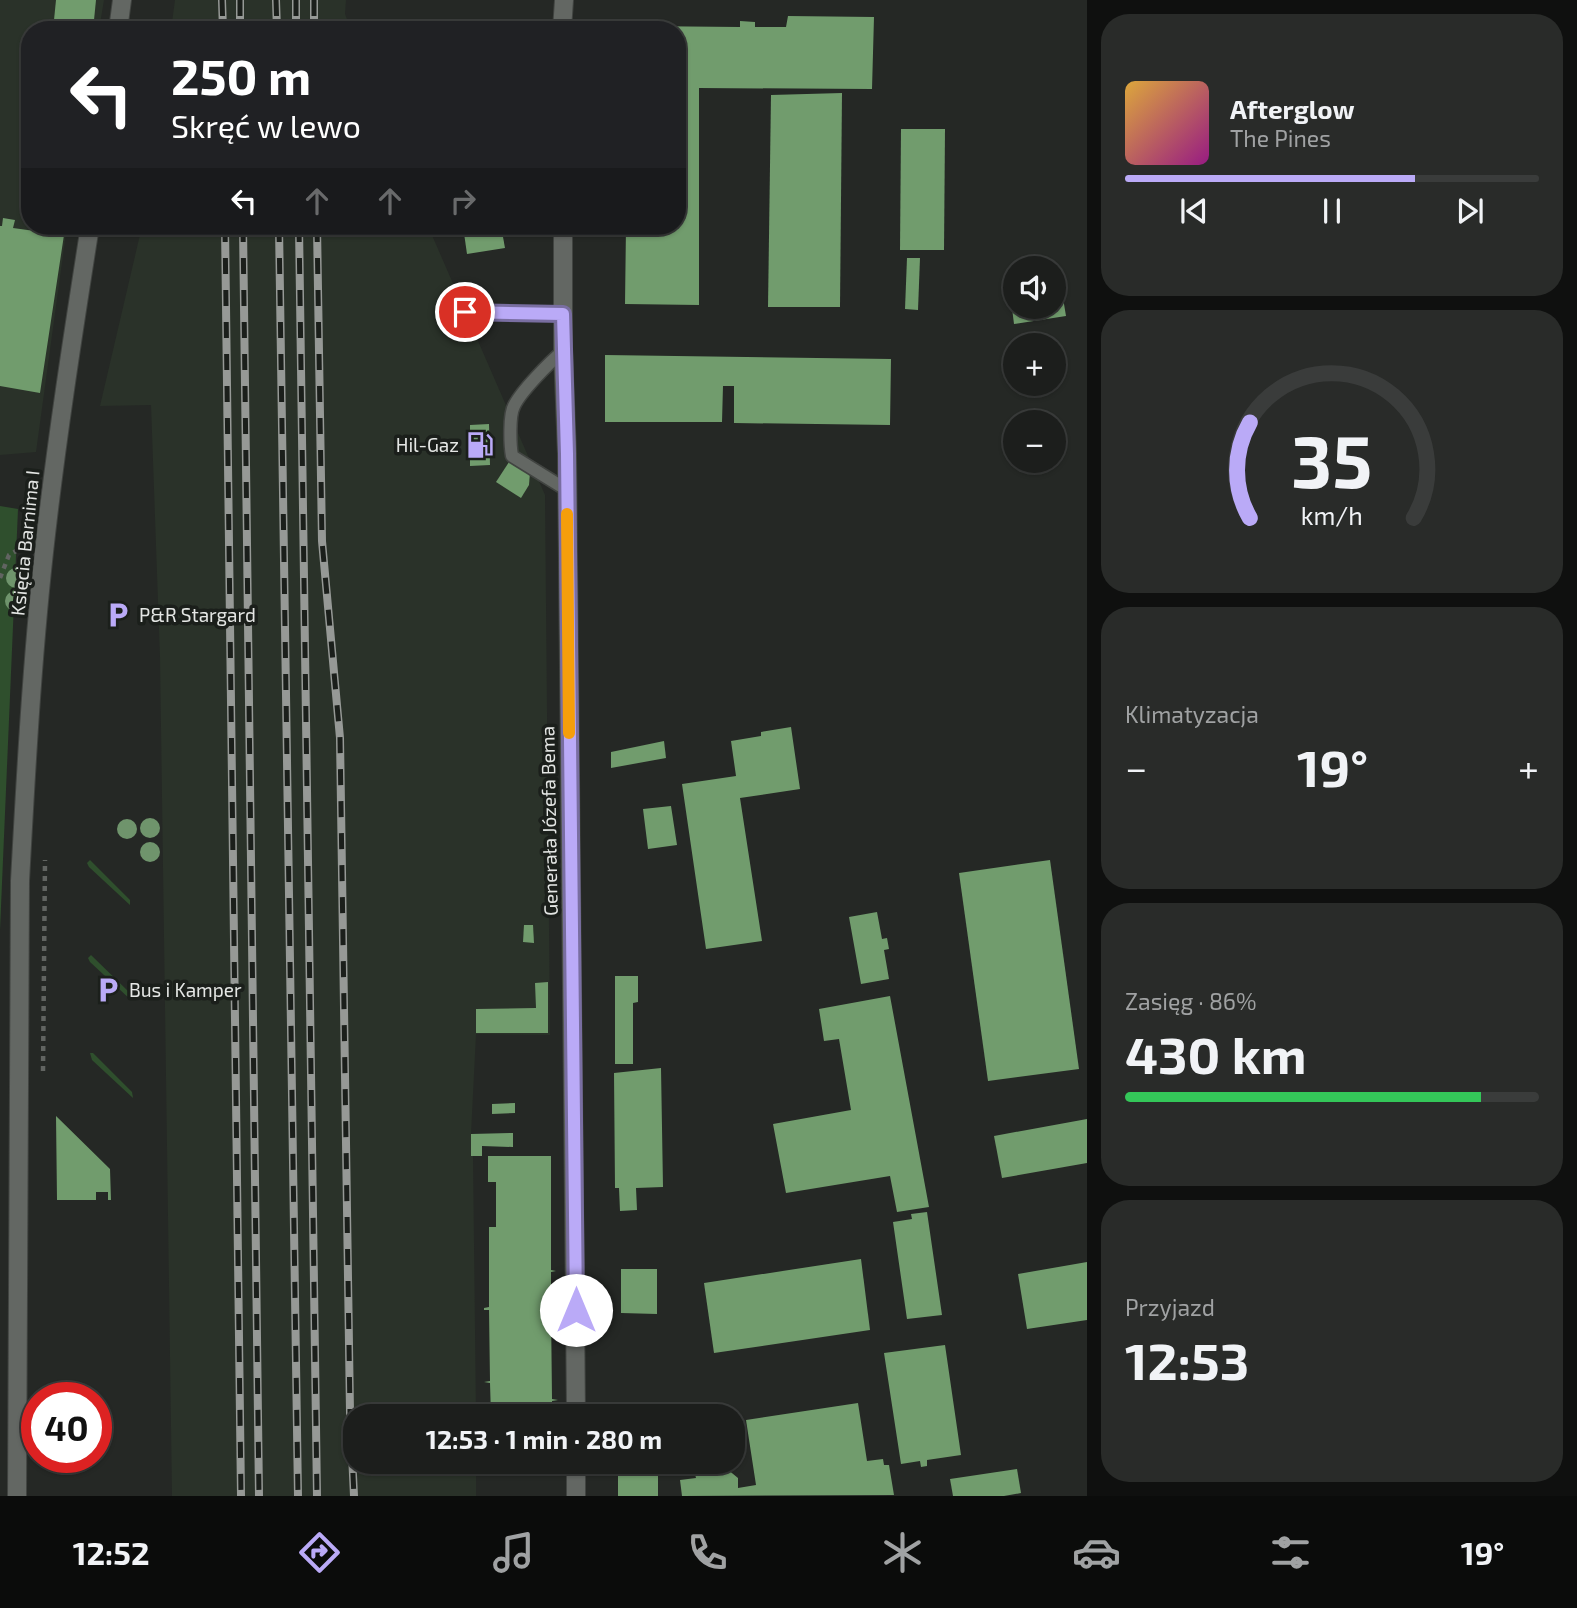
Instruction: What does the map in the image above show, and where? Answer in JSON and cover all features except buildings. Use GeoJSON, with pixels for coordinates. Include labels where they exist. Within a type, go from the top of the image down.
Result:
{"type":"FeatureCollection","features":[{"type":"Feature","properties":{"kind":"street"},"geometry":{"type":"LineString","coordinates":[[119,21],[122,0]]}},
{"type":"Feature","properties":{"kind":"street","name":"Księcia Barnima I"},"geometry":{"type":"LineString","coordinates":[[17,1496],[20,881],[23,811],[44,554],[58,437],[89,235]]}},
{"type":"Feature","properties":{"kind":"street","name":"Generała Józefa Bema"},"geometry":{"type":"LineString","coordinates":[[563,235],[576,1404]]}},
{"type":"Feature","properties":{"kind":"street"},"geometry":{"type":"LineString","coordinates":[[576,1474],[576,1496]]}},
{"type":"Feature","properties":{"kind":"lane"},"geometry":{"type":"LineString","coordinates":[[453,316],[465,312],[563,314]]}},
{"type":"Feature","properties":{"kind":"lane"},"geometry":{"type":"LineString","coordinates":[[563,351],[513,407],[510,446],[512,456],[567,490]]}},
{"type":"Feature","properties":{"kind":"path"},"geometry":{"type":"LineString","coordinates":[[0,578],[9,555],[16,551]]}},
{"type":"Feature","properties":{"kind":"path"},"geometry":{"type":"LineString","coordinates":[[43,1083],[46,853]]}},
{"type":"Feature","properties":{"kind":"shaded area"},"geometry":{"type":"Polygon","coordinates":[[[0,0],[104,0],[100,21],[21,21],[21,235],[66,235],[36,452],[0,455],[0,0]]]}},
{"type":"Feature","properties":{"kind":"shaded area"},"geometry":{"type":"Polygon","coordinates":[[[175,0],[346,0],[348,21],[172,21],[175,0]]]}},
{"type":"Feature","properties":{"kind":"shaded area"},"geometry":{"type":"Polygon","coordinates":[[[140,235],[432,235],[545,495],[550,1035],[476,1034],[471,1134],[476,1404],[343,1404],[343,1474],[476,1474],[476,1496],[172,1496],[160,657],[151,405],[100,406],[140,235]]]}},
{"type":"Feature","properties":{"kind":"green space"},"geometry":{"type":"Polygon","coordinates":[[[0,506],[18,509],[0,930],[0,506]]]}},
{"type":"Feature","properties":{"kind":"green space"},"geometry":{"type":"Polygon","coordinates":[[[90,860],[130,900],[130,905],[89,867],[87,863],[90,860]]]}},
{"type":"Feature","properties":{"kind":"green space"},"geometry":{"type":"Polygon","coordinates":[[[91,955],[131,994],[131,1000],[90,962],[88,958],[91,955]]]}},
{"type":"Feature","properties":{"kind":"green space"},"geometry":{"type":"Polygon","coordinates":[[[90,1053],[132,1092],[133,1098],[92,1060],[90,1053]]]}},
{"type":"Feature","properties":{"kind":"railway"},"geometry":{"type":"LineString","coordinates":[[222,0],[223,21]]}},
{"type":"Feature","properties":{"kind":"railway"},"geometry":{"type":"LineString","coordinates":[[240,0],[240,21]]}},
{"type":"Feature","properties":{"kind":"railway"},"geometry":{"type":"LineString","coordinates":[[276,0],[277,21]]}},
{"type":"Feature","properties":{"kind":"railway"},"geometry":{"type":"LineString","coordinates":[[296,0],[296,21]]}},
{"type":"Feature","properties":{"kind":"railway"},"geometry":{"type":"LineString","coordinates":[[314,0],[314,21]]}},
{"type":"Feature","properties":{"kind":"railway"},"geometry":{"type":"LineString","coordinates":[[225,235],[241,1496]]}},
{"type":"Feature","properties":{"kind":"railway"},"geometry":{"type":"LineString","coordinates":[[243,235],[259,1496]]}},
{"type":"Feature","properties":{"kind":"railway"},"geometry":{"type":"LineString","coordinates":[[279,235],[298,1496]]}},
{"type":"Feature","properties":{"kind":"railway"},"geometry":{"type":"LineString","coordinates":[[299,235],[317,1496]]}},
{"type":"Feature","properties":{"kind":"railway"},"geometry":{"type":"LineString","coordinates":[[317,235],[322,541],[340,738],[350,1412],[354,1496]]}},
{"type":"Feature","properties":{"kind":"slow traffic"},"geometry":{"type":"LineString","coordinates":[[567,514],[569,733]]}},
{"type":"Feature","properties":{"kind":"place","name":"Hil-Gaz"},"geometry":{"type":"Point","coordinates":[480,445]}},
{"type":"Feature","properties":{"kind":"place","name":"P&R Stargard"},"geometry":{"type":"Point","coordinates":[118,615]}},
{"type":"Feature","properties":{"kind":"place","name":"Bus i Kamper"},"geometry":{"type":"Point","coordinates":[108,990]}},
{"type":"Feature","properties":{"kind":"route"},"geometry":{"type":"LineString","coordinates":[[465,312],[563,314],[567,454],[576,1310]]}}]}
